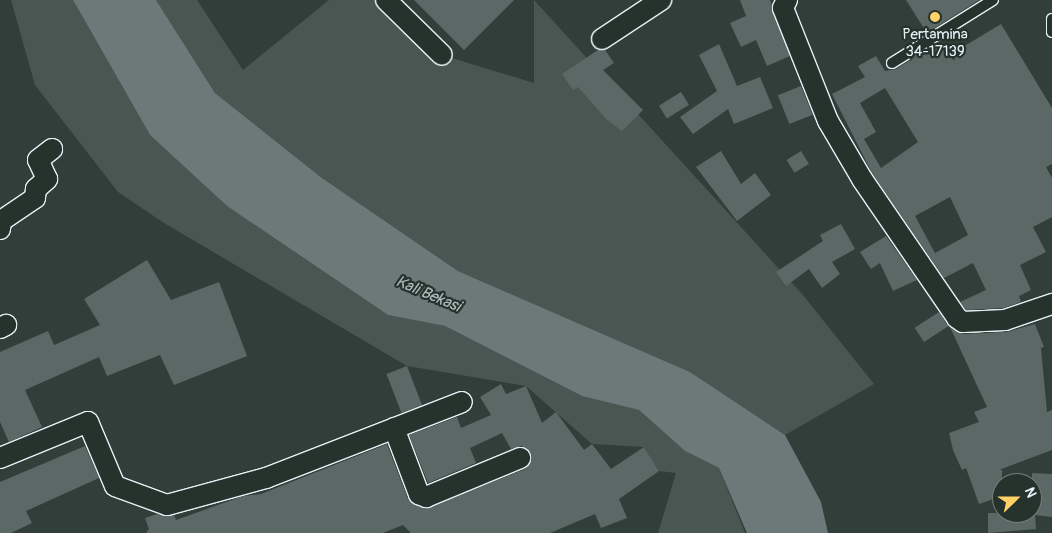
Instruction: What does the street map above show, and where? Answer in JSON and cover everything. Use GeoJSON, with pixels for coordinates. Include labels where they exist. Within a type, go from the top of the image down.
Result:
{"type":"FeatureCollection","features":[{"type":"Feature","properties":{"kind":"street"},"geometry":{"type":"LineString","coordinates":[[386,0],[442,54]]}},
{"type":"Feature","properties":{"kind":"street"},"geometry":{"type":"LineString","coordinates":[[602,40],[662,0]]}},
{"type":"Feature","properties":{"kind":"street"},"geometry":{"type":"LineString","coordinates":[[787,0],[783,8],[828,121],[862,180],[957,318],[1005,320],[1052,304]]}},
{"type":"Feature","properties":{"kind":"street"},"geometry":{"type":"LineString","coordinates":[[0,229],[1,220],[35,198],[36,189],[47,179],[38,160],[52,149]]}},
{"type":"Feature","properties":{"kind":"street"},"geometry":{"type":"LineString","coordinates":[[0,458],[90,422],[115,486],[167,505],[266,478],[462,402]]}},
{"type":"Feature","properties":{"kind":"street"},"geometry":{"type":"LineString","coordinates":[[394,428],[419,494],[426,498],[520,458]]}},
{"type":"Feature","properties":{"kind":"lane"},"geometry":{"type":"LineString","coordinates":[[892,63],[993,0]]}},
{"type":"Feature","properties":{"kind":"lane"},"geometry":{"type":"LineString","coordinates":[[1052,19],[1052,32]]}},
{"type":"Feature","properties":{"kind":"shaded area"},"geometry":{"type":"Polygon","coordinates":[[[11,0],[73,0],[150,135],[227,206],[388,315],[445,326],[582,396],[639,410],[685,451],[719,468],[745,533],[658,533],[676,473],[659,471],[644,447],[592,444],[526,386],[407,366],[164,223],[118,192],[35,85],[11,0]]]}},
{"type":"Feature","properties":{"kind":"shaded area"},"geometry":{"type":"Polygon","coordinates":[[[156,0],[197,0],[243,70],[329,0],[386,0],[442,55],[534,83],[534,0],[803,295],[874,384],[785,435],[690,372],[458,271],[322,178],[215,93],[156,0]]]}},
{"type":"Feature","properties":{"kind":"water","name":"Kali Bekasi"},"geometry":{"type":"Polygon","coordinates":[[[73,0],[156,0],[215,93],[322,178],[458,271],[690,372],[785,435],[821,502],[828,533],[747,533],[719,468],[685,451],[639,410],[582,396],[445,326],[388,315],[227,206],[150,135],[73,0]]]}},
{"type":"Feature","properties":{"kind":"building"},"geometry":{"type":"Polygon","coordinates":[[[414,0],[514,0],[464,50],[414,0]]]}},
{"type":"Feature","properties":{"kind":"building"},"geometry":{"type":"Polygon","coordinates":[[[740,0],[770,0],[790,56],[767,66],[756,40],[741,47],[730,23],[746,16],[740,0]]]}},
{"type":"Feature","properties":{"kind":"building","name":"Pertamina 34-17139"},"geometry":{"type":"Polygon","coordinates":[[[906,0],[979,0],[927,33],[906,0]]]}},
{"type":"Feature","properties":{"kind":"building"},"geometry":{"type":"Polygon","coordinates":[[[1001,24],[1052,108],[1052,164],[1046,167],[1052,178],[1052,217],[1033,227],[1046,252],[1020,265],[1031,290],[1019,296],[1021,302],[1003,308],[966,310],[960,302],[986,290],[973,263],[944,278],[872,173],[832,94],[865,77],[858,66],[876,56],[885,71],[896,69],[939,42],[948,56],[1001,24]],[[885,88],[860,103],[876,132],[864,139],[881,168],[918,142],[885,88]],[[950,197],[915,216],[935,253],[968,235],[950,197]]]}},
{"type":"Feature","properties":{"kind":"building"},"geometry":{"type":"Polygon","coordinates":[[[719,44],[737,86],[760,77],[773,108],[734,124],[728,109],[693,134],[680,117],[717,91],[699,55],[719,44]]]}},
{"type":"Feature","properties":{"kind":"building"},"geometry":{"type":"Polygon","coordinates":[[[598,50],[605,50],[614,63],[603,70],[643,110],[622,131],[606,119],[578,87],[573,90],[562,74],[598,50]]]}},
{"type":"Feature","properties":{"kind":"building"},"geometry":{"type":"Polygon","coordinates":[[[801,86],[813,115],[789,124],[778,95],[801,86]]]}},
{"type":"Feature","properties":{"kind":"building"},"geometry":{"type":"Polygon","coordinates":[[[681,92],[689,105],[667,118],[659,106],[681,92]]]}},
{"type":"Feature","properties":{"kind":"building"},"geometry":{"type":"Polygon","coordinates":[[[721,151],[741,184],[755,173],[771,195],[737,221],[696,167],[721,151]]]}},
{"type":"Feature","properties":{"kind":"building"},"geometry":{"type":"Polygon","coordinates":[[[801,151],[809,164],[795,173],[787,160],[801,151]]]}},
{"type":"Feature","properties":{"kind":"building"},"geometry":{"type":"Polygon","coordinates":[[[841,224],[855,249],[832,262],[840,274],[822,288],[809,269],[786,286],[776,272],[823,241],[820,235],[841,224]]]}},
{"type":"Feature","properties":{"kind":"building"},"geometry":{"type":"Polygon","coordinates":[[[886,236],[917,280],[893,291],[880,263],[871,269],[860,252],[886,236]]]}},
{"type":"Feature","properties":{"kind":"building"},"geometry":{"type":"Polygon","coordinates":[[[147,260],[171,300],[219,282],[247,356],[174,385],[160,355],[107,376],[99,357],[25,390],[42,427],[9,442],[0,422],[0,352],[48,331],[54,345],[100,325],[84,299],[147,260]]]}},
{"type":"Feature","properties":{"kind":"building"},"geometry":{"type":"Polygon","coordinates":[[[939,312],[948,326],[924,342],[915,328],[939,312]]]}},
{"type":"Feature","properties":{"kind":"building"},"geometry":{"type":"Polygon","coordinates":[[[1035,324],[1044,347],[1041,348],[1047,412],[1052,410],[1052,450],[999,470],[1002,470],[1002,473],[992,473],[992,499],[979,504],[966,468],[962,470],[953,450],[949,433],[979,422],[974,412],[987,407],[950,327],[964,334],[1006,332],[1035,324]]]}},
{"type":"Feature","properties":{"kind":"building"},"geometry":{"type":"Polygon","coordinates":[[[407,366],[422,405],[402,413],[386,374],[407,366]]]}},
{"type":"Feature","properties":{"kind":"building"},"geometry":{"type":"Polygon","coordinates":[[[501,384],[506,394],[526,386],[542,423],[556,412],[584,450],[592,444],[611,469],[644,447],[659,471],[619,499],[627,518],[601,528],[595,514],[550,533],[411,533],[403,525],[383,533],[146,533],[149,529],[145,518],[157,514],[174,515],[176,520],[243,496],[261,494],[387,444],[408,499],[426,509],[525,469],[532,460],[531,453],[522,446],[511,449],[502,433],[470,448],[476,463],[428,483],[409,435],[457,417],[461,428],[491,415],[480,397],[501,384]]]}},
{"type":"Feature","properties":{"kind":"building"},"geometry":{"type":"Polygon","coordinates":[[[85,446],[99,478],[26,511],[32,523],[11,533],[0,533],[0,482],[85,446]]]}},
{"type":"Feature","properties":{"kind":"building"},"geometry":{"type":"Polygon","coordinates":[[[1042,474],[1052,474],[1052,517],[1042,516],[1042,474]]]}},
{"type":"Feature","properties":{"kind":"building"},"geometry":{"type":"Polygon","coordinates":[[[988,513],[992,513],[992,523],[1036,523],[1036,529],[988,533],[988,513]]]}},
{"type":"Feature","properties":{"kind":"place","name":"Pertamina 34-17139"},"geometry":{"type":"Point","coordinates":[935,17]}}]}
